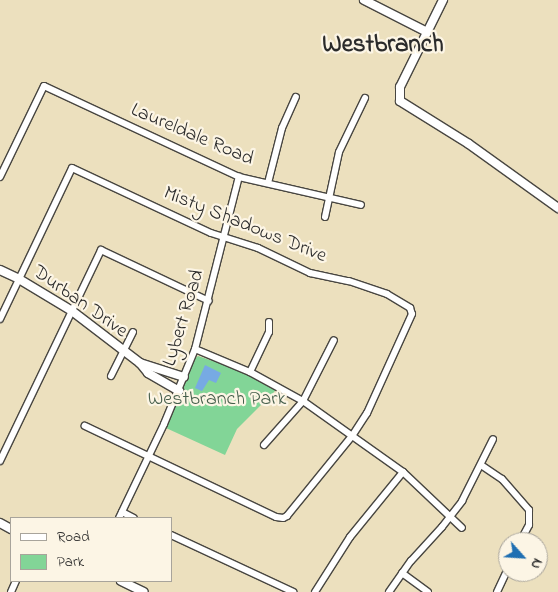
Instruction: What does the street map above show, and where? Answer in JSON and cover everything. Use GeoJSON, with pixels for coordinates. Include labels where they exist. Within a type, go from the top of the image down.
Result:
{"type":"FeatureCollection","features":[{"type":"Feature","properties":{"kind":"street"},"geometry":{"type":"LineString","coordinates":[[364,0],[427,32]]}},
{"type":"Feature","properties":{"kind":"street"},"geometry":{"type":"LineString","coordinates":[[443,0],[400,87],[400,101],[477,149],[558,208]]}},
{"type":"Feature","properties":{"kind":"street","name":"Laureldale Road"},"geometry":{"type":"LineString","coordinates":[[0,177],[44,86],[239,177],[362,205]]}},
{"type":"Feature","properties":{"kind":"street"},"geometry":{"type":"LineString","coordinates":[[268,183],[280,134],[296,96]]}},
{"type":"Feature","properties":{"kind":"street"},"geometry":{"type":"LineString","coordinates":[[324,217],[339,152],[365,98]]}},
{"type":"Feature","properties":{"kind":"street","name":"Misty Shadows Drive"},"geometry":{"type":"LineString","coordinates":[[19,279],[72,168],[210,234],[258,248],[310,273],[368,286],[401,301],[410,308],[412,314],[367,413],[352,436]]}},
{"type":"Feature","properties":{"kind":"street","name":"Lybert Road"},"geometry":{"type":"LineString","coordinates":[[120,515],[179,391],[195,350],[239,177]]}},
{"type":"Feature","properties":{"kind":"street"},"geometry":{"type":"LineString","coordinates":[[0,461],[101,250],[209,301]]}},
{"type":"Feature","properties":{"kind":"street","name":"Durban Drive"},"geometry":{"type":"LineString","coordinates":[[0,270],[19,279],[72,311],[123,352],[140,363],[184,378]]}},
{"type":"Feature","properties":{"kind":"street"},"geometry":{"type":"LineString","coordinates":[[0,319],[19,279]]}},
{"type":"Feature","properties":{"kind":"street"},"geometry":{"type":"LineString","coordinates":[[250,372],[269,332],[269,322]]}},
{"type":"Feature","properties":{"kind":"street"},"geometry":{"type":"LineString","coordinates":[[111,376],[133,332]]}},
{"type":"Feature","properties":{"kind":"street"},"geometry":{"type":"LineString","coordinates":[[264,445],[303,401],[334,340]]}},
{"type":"Feature","properties":{"kind":"street"},"geometry":{"type":"LineString","coordinates":[[195,350],[250,372],[303,401],[403,472],[462,528]]}},
{"type":"Feature","properties":{"kind":"street","name":"Durban Drive"},"geometry":{"type":"LineString","coordinates":[[140,363],[148,374],[179,391]]}},
{"type":"Feature","properties":{"kind":"street"},"geometry":{"type":"LineString","coordinates":[[85,426],[276,517],[283,518],[287,516],[352,436]]}},
{"type":"Feature","properties":{"kind":"street"},"geometry":{"type":"LineString","coordinates":[[389,592],[402,573],[450,518],[462,501],[493,439]]}},
{"type":"Feature","properties":{"kind":"street"},"geometry":{"type":"LineString","coordinates":[[481,464],[502,479],[526,504],[530,517],[525,532]]}},
{"type":"Feature","properties":{"kind":"street"},"geometry":{"type":"LineString","coordinates":[[315,592],[356,529],[403,472]]}},
{"type":"Feature","properties":{"kind":"street"},"geometry":{"type":"LineString","coordinates":[[172,535],[293,592]]}},
{"type":"Feature","properties":{"kind":"street"},"geometry":{"type":"LineString","coordinates":[[402,573],[428,592]]}},
{"type":"Feature","properties":{"kind":"street"},"geometry":{"type":"LineString","coordinates":[[123,582],[144,592]]}},
{"type":"Feature","properties":{"kind":"green space","name":"Westbranch Park"},"geometry":{"type":"Polygon","coordinates":[[[198,356],[234,368],[277,389],[237,429],[225,455],[166,428],[194,359],[198,356]]]}},
{"type":"Feature","properties":{"kind":"water"},"geometry":{"type":"Polygon","coordinates":[[[205,365],[221,373],[216,383],[209,380],[202,391],[195,388],[205,365]]]}},
{"type":"Feature","properties":{"kind":"district","name":"Westbranch"},"geometry":{"type":"Point","coordinates":[383,45]}}]}
